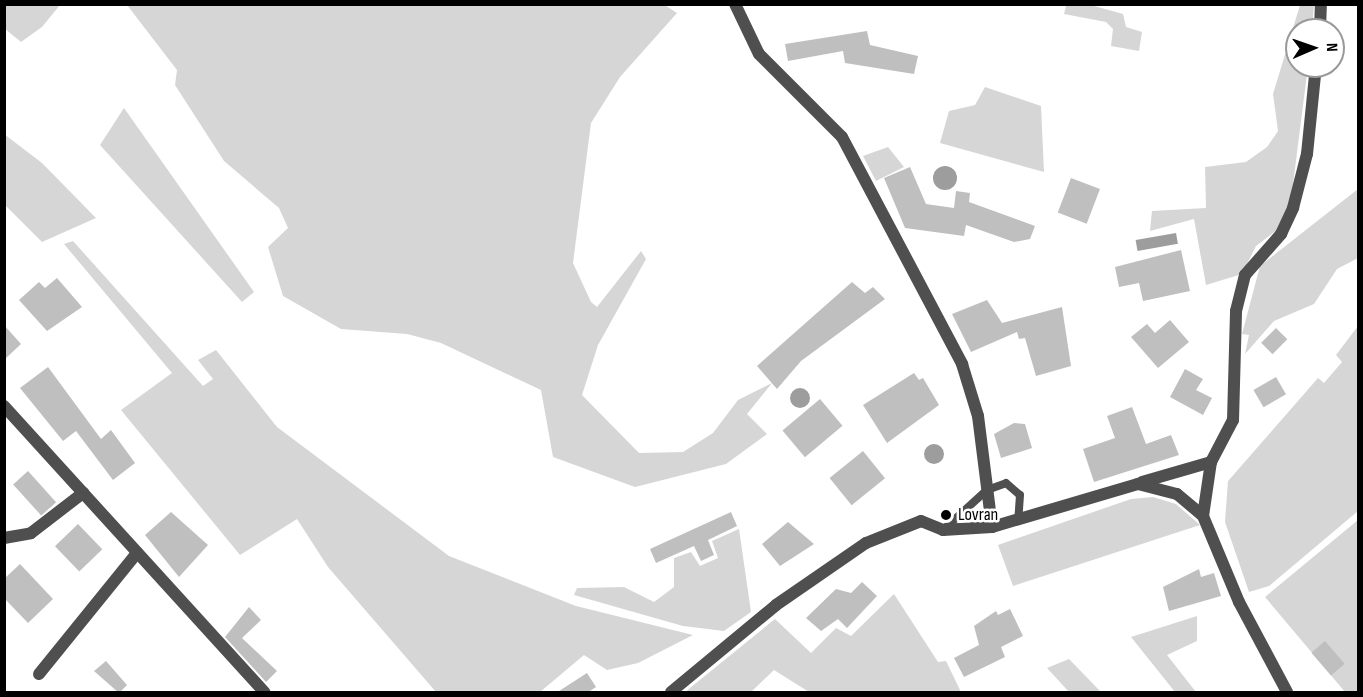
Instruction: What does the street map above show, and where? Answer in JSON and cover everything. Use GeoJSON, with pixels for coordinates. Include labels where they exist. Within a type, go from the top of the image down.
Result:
{"type":"FeatureCollection","features":[{"type":"Feature","properties":{"kind":"street"},"geometry":{"type":"LineString","coordinates":[[735,4],[759,54],[842,137],[962,364],[978,416],[992,527]]}},
{"type":"Feature","properties":{"kind":"street"},"geometry":{"type":"LineString","coordinates":[[1203,516],[1211,462],[1233,420],[1236,311],[1245,274],[1281,234],[1293,208],[1307,154],[1315,78]]}},
{"type":"Feature","properties":{"kind":"street"},"geometry":{"type":"LineString","coordinates":[[4,406],[264,693]]}},
{"type":"Feature","properties":{"kind":"street"},"geometry":{"type":"LineString","coordinates":[[671,693],[776,605],[866,543],[921,521],[943,530],[992,527],[1018,521],[1211,462]]}},
{"type":"Feature","properties":{"kind":"street"},"geometry":{"type":"LineString","coordinates":[[1138,484],[1177,494],[1203,516],[1239,602],[1287,693]]}},
{"type":"Feature","properties":{"kind":"street"},"geometry":{"type":"LineString","coordinates":[[4,538],[31,533],[82,493]]}},
{"type":"Feature","properties":{"kind":"street"},"geometry":{"type":"LineString","coordinates":[[39,674],[137,553]]}},
{"type":"Feature","properties":{"kind":"lane"},"geometry":{"type":"LineString","coordinates":[[943,530],[987,490],[1006,483],[1017,488],[1018,521]]}},
{"type":"Feature","properties":{"kind":"shaded area"},"geometry":{"type":"Polygon","coordinates":[[[663,4],[677,13],[620,77],[591,123],[573,263],[591,302],[597,307],[641,251],[646,259],[598,345],[582,395],[639,453],[683,452],[713,433],[738,400],[772,383],[747,414],[767,434],[726,464],[635,487],[553,457],[541,390],[441,343],[407,334],[341,329],[283,296],[268,247],[288,228],[279,208],[224,161],[175,85],[177,70],[127,5],[663,4]]]}},
{"type":"Feature","properties":{"kind":"shaded area"},"geometry":{"type":"Polygon","coordinates":[[[1087,4],[1123,14],[1126,27],[1142,32],[1139,51],[1111,46],[1113,29],[1106,22],[1064,14],[1066,6],[1087,4]]]}},
{"type":"Feature","properties":{"kind":"shaded area"},"geometry":{"type":"Polygon","coordinates":[[[4,5],[60,5],[42,27],[21,42],[5,29],[4,5]]]}},
{"type":"Feature","properties":{"kind":"shaded area"},"geometry":{"type":"Polygon","coordinates":[[[1300,5],[1314,5],[1313,18],[1296,18],[1300,5]]]}},
{"type":"Feature","properties":{"kind":"shaded area"},"geometry":{"type":"Polygon","coordinates":[[[1285,54],[1285,78],[1306,78],[1291,200],[1282,226],[1256,246],[1242,274],[1206,285],[1194,219],[1150,231],[1152,211],[1206,208],[1205,167],[1246,162],[1267,147],[1278,131],[1273,94],[1285,54]]]}},
{"type":"Feature","properties":{"kind":"shaded area"},"geometry":{"type":"Polygon","coordinates":[[[985,87],[1041,106],[1044,172],[940,143],[949,111],[975,105],[985,87]]]}},
{"type":"Feature","properties":{"kind":"shaded area"},"geometry":{"type":"Polygon","coordinates":[[[124,108],[254,292],[242,302],[100,145],[124,108]]]}},
{"type":"Feature","properties":{"kind":"shaded area"},"geometry":{"type":"Polygon","coordinates":[[[4,134],[42,163],[96,218],[42,242],[5,205],[4,134]]]}},
{"type":"Feature","properties":{"kind":"shaded area"},"geometry":{"type":"Polygon","coordinates":[[[888,147],[904,167],[876,181],[863,156],[888,147]]]}},
{"type":"Feature","properties":{"kind":"shaded area"},"geometry":{"type":"Polygon","coordinates":[[[945,166],[953,170],[957,178],[953,186],[945,190],[937,186],[933,178],[937,170],[945,166]]]}},
{"type":"Feature","properties":{"kind":"shaded area"},"geometry":{"type":"Polygon","coordinates":[[[1358,189],[1358,258],[1337,269],[1314,304],[1274,321],[1245,354],[1249,335],[1242,334],[1260,266],[1358,189]]]}},
{"type":"Feature","properties":{"kind":"shaded area"},"geometry":{"type":"Polygon","coordinates":[[[1176,233],[1178,244],[1138,251],[1136,240],[1176,233]]]}},
{"type":"Feature","properties":{"kind":"shaded area"},"geometry":{"type":"Polygon","coordinates":[[[73,241],[203,386],[213,379],[198,360],[216,350],[277,427],[449,556],[576,606],[693,635],[638,663],[607,670],[584,655],[540,692],[436,692],[328,567],[297,519],[240,555],[121,410],[172,373],[64,244],[73,241]]]}},
{"type":"Feature","properties":{"kind":"shaded area"},"geometry":{"type":"Polygon","coordinates":[[[1358,326],[1358,511],[1269,586],[1249,592],[1225,522],[1228,481],[1318,378],[1324,383],[1342,362],[1336,355],[1358,326]]]}},
{"type":"Feature","properties":{"kind":"shaded area"},"geometry":{"type":"Polygon","coordinates":[[[800,388],[807,391],[810,398],[807,405],[800,408],[793,405],[790,398],[793,391],[800,388]]]}},
{"type":"Feature","properties":{"kind":"shaded area"},"geometry":{"type":"Polygon","coordinates":[[[934,444],[941,447],[944,454],[941,461],[934,464],[927,461],[924,454],[927,447],[934,444]]]}},
{"type":"Feature","properties":{"kind":"shaded area"},"geometry":{"type":"Polygon","coordinates":[[[1153,497],[1176,504],[1200,525],[1013,586],[998,545],[1131,499],[1153,497]]]}},
{"type":"Feature","properties":{"kind":"shaded area"},"geometry":{"type":"Polygon","coordinates":[[[1358,520],[1358,692],[1345,692],[1265,597],[1358,520]]]}},
{"type":"Feature","properties":{"kind":"shaded area"},"geometry":{"type":"Polygon","coordinates":[[[739,529],[751,612],[724,631],[683,626],[574,595],[577,588],[624,587],[654,602],[674,587],[674,558],[691,552],[700,566],[718,558],[712,541],[739,529]]]}},
{"type":"Feature","properties":{"kind":"shaded area"},"geometry":{"type":"Polygon","coordinates":[[[894,594],[938,662],[946,661],[961,692],[809,692],[774,670],[751,692],[685,692],[775,619],[811,653],[836,628],[851,636],[894,594]]]}},
{"type":"Feature","properties":{"kind":"shaded area"},"geometry":{"type":"Polygon","coordinates":[[[1197,616],[1197,641],[1167,655],[1196,692],[1175,692],[1131,637],[1197,616]]]}},
{"type":"Feature","properties":{"kind":"shaded area"},"geometry":{"type":"Polygon","coordinates":[[[1069,659],[1101,692],[1069,692],[1047,668],[1069,659]]]}},
{"type":"Feature","properties":{"kind":"building"},"geometry":{"type":"Polygon","coordinates":[[[867,31],[870,45],[918,56],[914,74],[845,63],[843,51],[788,61],[785,44],[867,31]]]}},
{"type":"Feature","properties":{"kind":"building"},"geometry":{"type":"Polygon","coordinates":[[[910,167],[926,204],[954,208],[956,191],[970,193],[969,202],[1035,226],[1030,239],[1014,242],[966,225],[964,236],[905,228],[884,178],[910,167]]]}},
{"type":"Feature","properties":{"kind":"building"},"geometry":{"type":"Polygon","coordinates":[[[1071,178],[1100,189],[1087,224],[1058,213],[1071,178]]]}},
{"type":"Feature","properties":{"kind":"building"},"geometry":{"type":"Polygon","coordinates":[[[1181,250],[1190,291],[1143,301],[1139,283],[1119,287],[1115,267],[1181,250]]]}},
{"type":"Feature","properties":{"kind":"building"},"geometry":{"type":"Polygon","coordinates":[[[57,278],[82,307],[47,331],[19,300],[39,282],[45,288],[57,278]]]}},
{"type":"Feature","properties":{"kind":"building"},"geometry":{"type":"Polygon","coordinates":[[[852,282],[865,293],[873,287],[885,299],[801,361],[777,389],[757,366],[852,282]]]}},
{"type":"Feature","properties":{"kind":"building"},"geometry":{"type":"Polygon","coordinates":[[[987,300],[1002,323],[1062,307],[1071,366],[1036,376],[1025,338],[1019,339],[1017,332],[971,352],[952,314],[987,300]]]}},
{"type":"Feature","properties":{"kind":"building"},"geometry":{"type":"Polygon","coordinates":[[[1170,320],[1189,342],[1158,368],[1131,337],[1147,324],[1155,333],[1170,320]]]}},
{"type":"Feature","properties":{"kind":"building"},"geometry":{"type":"Polygon","coordinates":[[[4,325],[21,344],[4,360],[4,325]]]}},
{"type":"Feature","properties":{"kind":"building"},"geometry":{"type":"Polygon","coordinates":[[[1276,328],[1287,339],[1272,354],[1261,343],[1276,328]]]}},
{"type":"Feature","properties":{"kind":"building"},"geometry":{"type":"Polygon","coordinates":[[[48,367],[101,439],[111,430],[135,463],[113,480],[76,431],[63,441],[20,388],[48,367]]]}},
{"type":"Feature","properties":{"kind":"building"},"geometry":{"type":"Polygon","coordinates":[[[1185,369],[1203,379],[1196,390],[1212,398],[1203,415],[1170,397],[1185,369]]]}},
{"type":"Feature","properties":{"kind":"building"},"geometry":{"type":"Polygon","coordinates":[[[914,373],[919,380],[923,378],[939,405],[887,443],[863,405],[914,373]]]}},
{"type":"Feature","properties":{"kind":"building"},"geometry":{"type":"Polygon","coordinates":[[[1276,377],[1286,394],[1263,407],[1253,390],[1276,377]]]}},
{"type":"Feature","properties":{"kind":"building"},"geometry":{"type":"Polygon","coordinates":[[[820,399],[842,426],[805,457],[782,430],[820,399]]]}},
{"type":"Feature","properties":{"kind":"building"},"geometry":{"type":"Polygon","coordinates":[[[1132,407],[1146,444],[1171,435],[1179,455],[1094,482],[1083,449],[1115,438],[1107,416],[1132,407]]]}},
{"type":"Feature","properties":{"kind":"building"},"geometry":{"type":"Polygon","coordinates":[[[1014,423],[1025,424],[1032,448],[1001,458],[994,434],[1014,423]]]}},
{"type":"Feature","properties":{"kind":"building"},"geometry":{"type":"Polygon","coordinates":[[[863,451],[885,478],[852,505],[830,478],[863,451]]]}},
{"type":"Feature","properties":{"kind":"building"},"geometry":{"type":"Polygon","coordinates":[[[28,471],[56,502],[41,516],[13,484],[28,471]]]}},
{"type":"Feature","properties":{"kind":"building"},"geometry":{"type":"Polygon","coordinates":[[[171,512],[208,545],[179,577],[145,535],[171,512]]]}},
{"type":"Feature","properties":{"kind":"building"},"geometry":{"type":"Polygon","coordinates":[[[731,512],[737,526],[708,540],[714,555],[701,561],[694,546],[656,563],[650,549],[731,512]]]}},
{"type":"Feature","properties":{"kind":"building"},"geometry":{"type":"Polygon","coordinates":[[[788,522],[814,544],[780,566],[762,544],[788,522]]]}},
{"type":"Feature","properties":{"kind":"building"},"geometry":{"type":"Polygon","coordinates":[[[78,524],[102,549],[79,571],[55,546],[78,524]]]}},
{"type":"Feature","properties":{"kind":"building"},"geometry":{"type":"Polygon","coordinates":[[[20,564],[53,599],[28,623],[4,598],[4,579],[20,564]]]}},
{"type":"Feature","properties":{"kind":"building"},"geometry":{"type":"Polygon","coordinates":[[[1199,569],[1201,577],[1214,573],[1221,596],[1169,611],[1163,587],[1199,569]]]}},
{"type":"Feature","properties":{"kind":"building"},"geometry":{"type":"Polygon","coordinates":[[[862,582],[877,596],[847,628],[838,619],[821,631],[806,618],[836,589],[851,593],[862,582]]]}},
{"type":"Feature","properties":{"kind":"building"},"geometry":{"type":"Polygon","coordinates":[[[249,607],[261,620],[242,638],[277,671],[266,682],[225,637],[249,607]]]}},
{"type":"Feature","properties":{"kind":"building"},"geometry":{"type":"Polygon","coordinates":[[[1010,609],[1023,636],[1001,647],[1005,657],[964,677],[954,658],[979,645],[974,626],[996,611],[998,615],[1010,609]]]}},
{"type":"Feature","properties":{"kind":"building"},"geometry":{"type":"Polygon","coordinates":[[[1325,641],[1345,664],[1331,675],[1311,653],[1325,641]]]}},
{"type":"Feature","properties":{"kind":"building"},"geometry":{"type":"Polygon","coordinates":[[[106,661],[127,685],[119,693],[94,671],[106,661]]]}},
{"type":"Feature","properties":{"kind":"building"},"geometry":{"type":"Polygon","coordinates":[[[587,673],[596,687],[587,693],[556,693],[587,673]]]}},
{"type":"Feature","properties":{"kind":"place","name":"Lovran"},"geometry":{"type":"Point","coordinates":[946,515]}}]}
